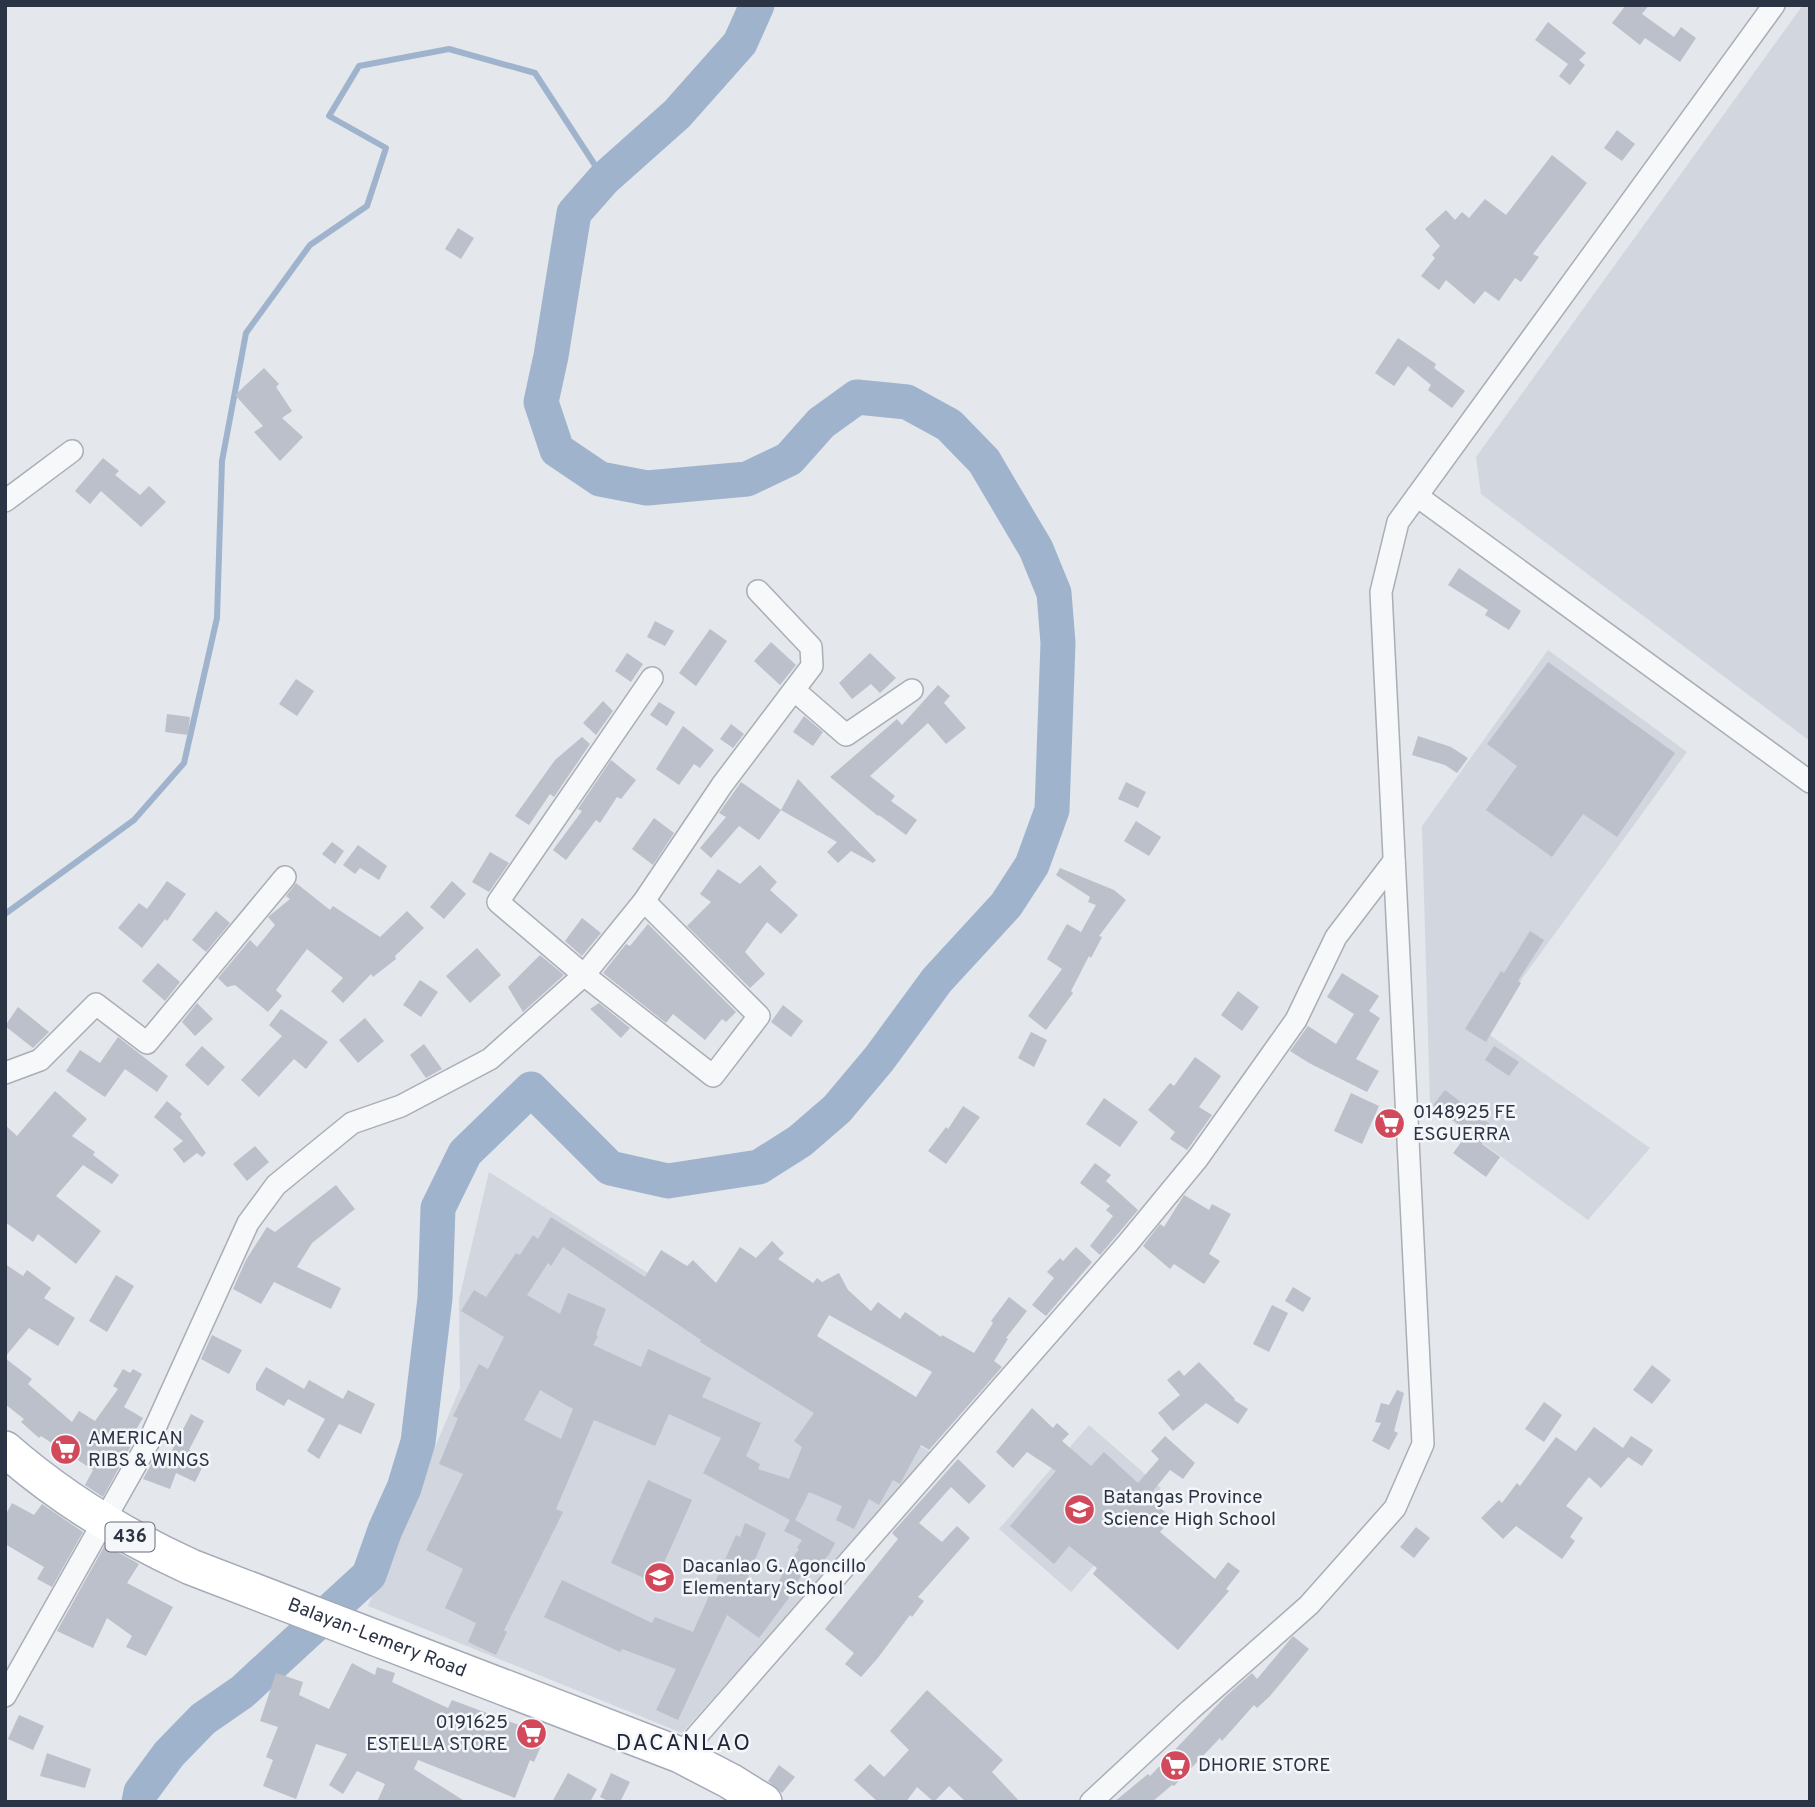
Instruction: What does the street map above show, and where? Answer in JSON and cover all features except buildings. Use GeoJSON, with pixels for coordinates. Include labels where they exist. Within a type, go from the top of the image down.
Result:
{"type":"FeatureCollection","features":[{"type":"Feature","properties":{"kind":"main road","name":"Balayan-Lemery Road"},"geometry":{"type":"LineString","coordinates":[[5,1449],[55,1489],[104,1522],[156,1551],[191,1567],[369,1633],[543,1704],[680,1755],[764,1802]]}},
{"type":"Feature","properties":{"kind":"street"},"geometry":{"type":"LineString","coordinates":[[1091,1802],[1309,1605],[1395,1508],[1423,1444],[1381,592],[1398,522],[1774,5]]}},
{"type":"Feature","properties":{"kind":"street"},"geometry":{"type":"LineString","coordinates":[[5,501],[72,450]]}},
{"type":"Feature","properties":{"kind":"street"},"geometry":{"type":"LineString","coordinates":[[1417,496],[1810,782]]}},
{"type":"Feature","properties":{"kind":"street"},"geometry":{"type":"LineString","coordinates":[[5,1696],[149,1441],[248,1223],[276,1185],[352,1123],[401,1106],[489,1059],[584,975],[643,901],[722,785],[812,666],[811,647],[758,591]]}},
{"type":"Feature","properties":{"kind":"street"},"geometry":{"type":"LineString","coordinates":[[643,901],[759,1016],[713,1076],[584,975],[498,902],[652,678]]}},
{"type":"Feature","properties":{"kind":"street"},"geometry":{"type":"LineString","coordinates":[[794,690],[846,735],[912,690]]}},
{"type":"Feature","properties":{"kind":"street"},"geometry":{"type":"LineString","coordinates":[[680,1755],[1128,1243],[1198,1158],[1296,1020],[1336,937],[1394,861]]}},
{"type":"Feature","properties":{"kind":"street"},"geometry":{"type":"LineString","coordinates":[[5,1073],[40,1060],[96,1004],[147,1043],[285,877]]}},
{"type":"Feature","properties":{"kind":"shaded area"},"geometry":{"type":"Polygon","coordinates":[[[1803,5],[1810,5],[1810,741],[1481,494],[1476,457],[1803,5]]]}},
{"type":"Feature","properties":{"kind":"shaded area"},"geometry":{"type":"Polygon","coordinates":[[[1548,650],[1687,752],[1484,1031],[1650,1148],[1588,1220],[1430,1105],[1422,826],[1548,650]]]}},
{"type":"Feature","properties":{"kind":"shaded area"},"geometry":{"type":"Polygon","coordinates":[[[489,1172],[933,1454],[682,1733],[368,1606],[460,1388],[459,1299],[489,1172]]]}},
{"type":"Feature","properties":{"kind":"shaded area","name":"Batangas Province Science High School"},"geometry":{"type":"Polygon","coordinates":[[[1089,1425],[1161,1488],[1071,1592],[999,1529],[1089,1425]]]}},
{"type":"Feature","properties":{"kind":"waterway"},"geometry":{"type":"LineString","coordinates":[[139,1802],[141,1792],[169,1754],[203,1719],[242,1692],[369,1575],[404,1488],[418,1442],[435,1298],[438,1208],[465,1153],[531,1089],[610,1168],[668,1181],[759,1167],[800,1141],[837,1109],[879,1059],[937,980],[1006,905],[1032,865],[1052,810],[1058,643],[1054,593],[1036,549],[984,461],[949,425],[907,402],[857,397],[821,423],[789,459],[747,479],[647,488],[600,479],[557,450],[541,402],[574,213],[604,179],[677,114],[740,43],[757,5]]}},
{"type":"Feature","properties":{"kind":"waterway"},"geometry":{"type":"LineString","coordinates":[[5,914],[134,820],[184,763],[217,618],[222,461],[246,333],[310,245],[367,206],[386,148],[329,116],[359,66],[449,49],[535,73],[604,179]]}},
{"type":"Feature","properties":{"kind":"place","name":"0148925 FE ESGUERRA"},"geometry":{"type":"Point","coordinates":[1390,1124]}},
{"type":"Feature","properties":{"kind":"place","name":"AMERICAN RIBS & WINGS"},"geometry":{"type":"Point","coordinates":[65,1450]}},
{"type":"Feature","properties":{"kind":"place","name":"Batangas Province Science High School"},"geometry":{"type":"Point","coordinates":[1080,1509]}},
{"type":"Feature","properties":{"kind":"place","name":"Dacanlao G. Agoncillo Elementary School"},"geometry":{"type":"Point","coordinates":[659,1578]}},
{"type":"Feature","properties":{"kind":"place","name":"0191625 ESTELLA STORE"},"geometry":{"type":"Point","coordinates":[531,1734]}},
{"type":"Feature","properties":{"kind":"place","name":"DHORIE STORE"},"geometry":{"type":"Point","coordinates":[1175,1766]}},
{"type":"Feature","properties":{"kind":"district","name":"DACANLAO"},"geometry":{"type":"Point","coordinates":[684,1744]}}]}
